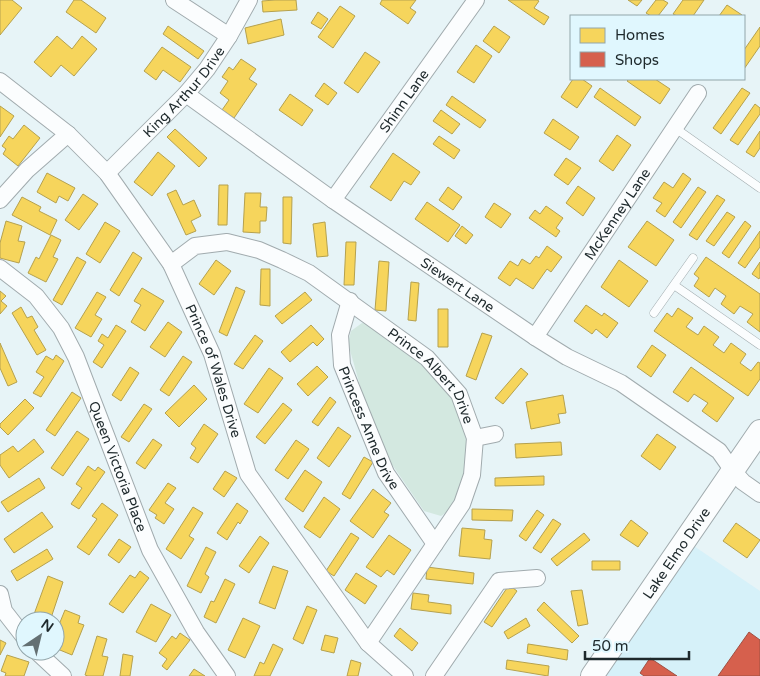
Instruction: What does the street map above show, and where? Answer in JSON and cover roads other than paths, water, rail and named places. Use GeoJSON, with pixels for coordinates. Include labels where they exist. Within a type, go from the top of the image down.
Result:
{"type":"FeatureCollection","features":[{"type":"Feature","properties":{"kind":"main road","name":"Lake Elmo Drive"},"geometry":{"type":"LineString","coordinates":[[592,676],[760,430]]}},
{"type":"Feature","properties":{"kind":"street"},"geometry":{"type":"LineString","coordinates":[[174,0],[229,36]]}},
{"type":"Feature","properties":{"kind":"street","name":"King Arthur Drive"},"geometry":{"type":"LineString","coordinates":[[107,173],[186,94],[207,69],[229,36],[249,0]]}},
{"type":"Feature","properties":{"kind":"street","name":"Shinn Lane"},"geometry":{"type":"LineString","coordinates":[[333,200],[476,0]]}},
{"type":"Feature","properties":{"kind":"street","name":"Prince of Wales Drive"},"geometry":{"type":"LineString","coordinates":[[0,81],[68,134],[107,173],[171,264],[212,354],[248,474],[368,643],[399,674]]}},
{"type":"Feature","properties":{"kind":"street","name":"McKenney Lane"},"geometry":{"type":"LineString","coordinates":[[534,337],[698,92]]}},
{"type":"Feature","properties":{"kind":"street","name":"Siewert Lane"},"geometry":{"type":"LineString","coordinates":[[186,94],[333,200],[534,337],[567,358],[621,384],[719,451],[743,482],[760,494]]}},
{"type":"Feature","properties":{"kind":"street"},"geometry":{"type":"LineString","coordinates":[[0,200],[27,170],[68,134]]}},
{"type":"Feature","properties":{"kind":"street","name":"Prince Albert Drive"},"geometry":{"type":"LineString","coordinates":[[171,264],[195,246],[227,242],[259,250],[282,260],[308,273],[350,301],[427,358],[459,394],[475,438],[472,475],[462,504],[368,643]]}},
{"type":"Feature","properties":{"kind":"street","name":"Queen Victoria Place"},"geometry":{"type":"LineString","coordinates":[[0,268],[36,296],[61,328],[76,357],[150,550],[196,632],[227,676]]}},
{"type":"Feature","properties":{"kind":"street","name":"Princess Anne Drive"},"geometry":{"type":"LineString","coordinates":[[350,301],[340,335],[342,365],[386,473],[435,544]]}},
{"type":"Feature","properties":{"kind":"street"},"geometry":{"type":"LineString","coordinates":[[475,438],[495,434]]}},
{"type":"Feature","properties":{"kind":"street"},"geometry":{"type":"LineString","coordinates":[[434,676],[499,581],[537,578]]}},
{"type":"Feature","properties":{"kind":"street"},"geometry":{"type":"LineString","coordinates":[[0,594],[4,611],[15,625]]}},
{"type":"Feature","properties":{"kind":"street"},"geometry":{"type":"LineString","coordinates":[[46,661],[62,676]]}},
{"type":"Feature","properties":{"kind":"lane"},"geometry":{"type":"LineString","coordinates":[[675,128],[760,188]]}},
{"type":"Feature","properties":{"kind":"lane"},"geometry":{"type":"LineString","coordinates":[[654,313],[693,258]]}},
{"type":"Feature","properties":{"kind":"lane"},"geometry":{"type":"LineString","coordinates":[[674,285],[760,345]]}}]}
